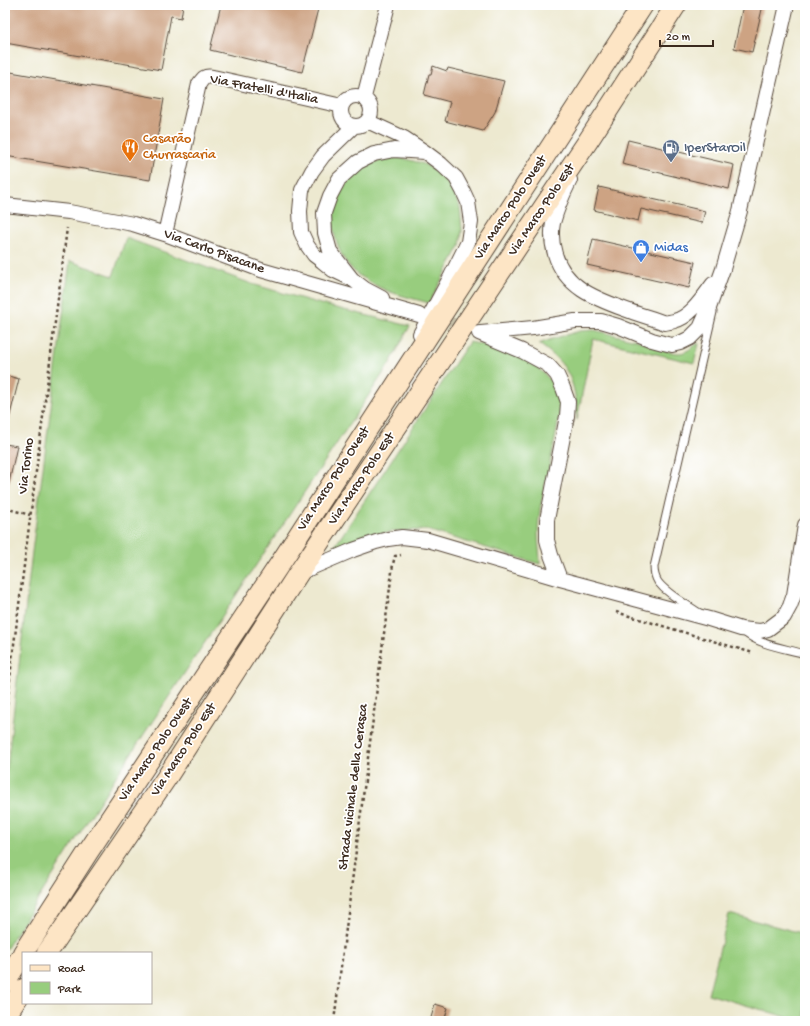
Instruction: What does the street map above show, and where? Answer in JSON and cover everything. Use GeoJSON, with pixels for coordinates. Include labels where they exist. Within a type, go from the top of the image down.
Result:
{"type":"FeatureCollection","features":[{"type":"Feature","properties":{"kind":"street"},"geometry":{"type":"LineString","coordinates":[[364,98],[388,5]]}},
{"type":"Feature","properties":{"kind":"street","name":"Via Marco Polo Ovest"},"geometry":{"type":"LineString","coordinates":[[24,952],[92,846],[281,562],[643,5]]}},
{"type":"Feature","properties":{"kind":"street","name":"Via Marco Polo Est"},"geometry":{"type":"LineString","coordinates":[[48,952],[167,777],[298,574],[588,141],[676,5]]}},
{"type":"Feature","properties":{"kind":"street"},"geometry":{"type":"LineString","coordinates":[[560,579],[547,540],[547,520],[567,416],[568,402],[557,375],[548,365],[522,351],[479,333],[533,328],[575,321],[601,321],[618,326],[652,340],[672,344],[680,343],[690,338],[700,328],[709,308],[723,268],[740,211],[787,5]]}},
{"type":"Feature","properties":{"kind":"street","name":"Via Fratelli d'Italia"},"geometry":{"type":"LineString","coordinates":[[165,234],[199,84],[203,78],[208,76],[213,77],[342,106]]}},
{"type":"Feature","properties":{"kind":"street"},"geometry":{"type":"LineString","coordinates":[[355,95],[364,98],[372,108],[372,113],[368,121],[359,126],[349,124],[342,116],[341,111],[344,102],[351,96],[355,95]]}},
{"type":"Feature","properties":{"kind":"street"},"geometry":{"type":"LineString","coordinates":[[368,121],[404,138],[441,164],[456,178],[464,191],[468,202],[471,222],[468,242],[393,388]]}},
{"type":"Feature","properties":{"kind":"street"},"geometry":{"type":"LineString","coordinates":[[352,279],[333,270],[314,255],[301,232],[300,211],[302,190],[312,171],[323,156],[354,126]]}},
{"type":"Feature","properties":{"kind":"street"},"geometry":{"type":"LineString","coordinates":[[588,141],[563,196],[553,224],[553,246],[558,264],[567,277],[579,289],[600,300],[665,323],[675,321],[692,310],[723,268]]}},
{"type":"Feature","properties":{"kind":"street"},"geometry":{"type":"LineString","coordinates":[[352,279],[330,252],[325,233],[324,213],[330,196],[340,179],[358,162],[374,154],[394,150],[425,152]]}},
{"type":"Feature","properties":{"kind":"street","name":"Via Carlo Pisacane"},"geometry":{"type":"LineString","coordinates":[[5,205],[69,212],[133,224],[165,234],[261,270],[413,313],[364,289],[352,279]]}},
{"type":"Feature","properties":{"kind":"street"},"geometry":{"type":"LineString","coordinates":[[298,574],[376,542],[402,537],[428,540],[560,579],[741,629],[760,631],[768,629],[784,618],[790,606],[794,595],[805,525]]}},
{"type":"Feature","properties":{"kind":"street","name":"Via Marco Polo Ovest"},"geometry":{"type":"LineString","coordinates":[[5,982],[22,955]]}},
{"type":"Feature","properties":{"kind":"street"},"geometry":{"type":"LineString","coordinates":[[5,1017],[22,991]]}},
{"type":"Feature","properties":{"kind":"lane"},"geometry":{"type":"LineString","coordinates":[[709,619],[668,592],[658,582],[654,574],[654,567],[723,268]]}},
{"type":"Feature","properties":{"kind":"lane"},"geometry":{"type":"LineString","coordinates":[[741,629],[751,637],[763,643],[805,654]]}},
{"type":"Feature","properties":{"kind":"path","name":"Via Torino"},"geometry":{"type":"LineString","coordinates":[[5,723],[69,212]]}},
{"type":"Feature","properties":{"kind":"path"},"geometry":{"type":"LineString","coordinates":[[5,508],[30,515]]}},
{"type":"Feature","properties":{"kind":"path","name":"Strada vicinale della Cerasca"},"geometry":{"type":"LineString","coordinates":[[334,1021],[392,564],[395,556]]}},
{"type":"Feature","properties":{"kind":"path"},"geometry":{"type":"LineString","coordinates":[[5,658],[12,660]]}},
{"type":"Feature","properties":{"kind":"green space"},"geometry":{"type":"Polygon","coordinates":[[[394,158],[406,159],[424,164],[436,171],[452,189],[460,207],[462,230],[460,246],[429,303],[387,291],[357,274],[342,256],[335,238],[332,216],[345,186],[358,172],[374,162],[394,158]]]}},
{"type":"Feature","properties":{"kind":"green space"},"geometry":{"type":"Polygon","coordinates":[[[126,238],[252,284],[324,305],[410,326],[390,363],[113,781],[5,951],[5,771],[7,768],[32,552],[70,261],[113,276],[126,238]]]}},
{"type":"Feature","properties":{"kind":"green space"},"geometry":{"type":"Polygon","coordinates":[[[594,330],[640,341],[674,353],[684,352],[698,343],[699,344],[694,363],[593,339],[577,420],[575,393],[570,377],[561,363],[539,344],[580,331],[594,330]]]}},
{"type":"Feature","properties":{"kind":"green space"},"geometry":{"type":"Polygon","coordinates":[[[469,342],[497,348],[525,360],[538,368],[548,378],[556,390],[560,411],[538,524],[540,564],[427,530],[396,531],[368,536],[333,549],[469,342]]]}},
{"type":"Feature","properties":{"kind":"green space"},"geometry":{"type":"Polygon","coordinates":[[[729,914],[805,934],[805,1021],[800,1021],[708,994],[729,914]]]}},
{"type":"Feature","properties":{"kind":"building"},"geometry":{"type":"Polygon","coordinates":[[[5,5],[183,5],[181,18],[171,16],[161,70],[5,43],[5,5]]]}},
{"type":"Feature","properties":{"kind":"building"},"geometry":{"type":"Polygon","coordinates":[[[221,5],[319,5],[302,72],[210,50],[221,5]]]}},
{"type":"Feature","properties":{"kind":"building"},"geometry":{"type":"Polygon","coordinates":[[[743,5],[763,5],[752,52],[734,48],[743,5]]]}},
{"type":"Feature","properties":{"kind":"building"},"geometry":{"type":"Polygon","coordinates":[[[433,66],[447,71],[448,68],[504,81],[495,112],[483,131],[445,121],[450,102],[424,95],[429,74],[431,74],[433,66]]]}},
{"type":"Feature","properties":{"kind":"building"},"geometry":{"type":"Polygon","coordinates":[[[5,71],[164,99],[150,180],[5,156],[5,71]]]}},
{"type":"Feature","properties":{"kind":"building"},"geometry":{"type":"Polygon","coordinates":[[[628,140],[734,165],[729,189],[622,164],[628,140]]]}},
{"type":"Feature","properties":{"kind":"building"},"geometry":{"type":"Polygon","coordinates":[[[599,187],[705,211],[702,223],[641,209],[638,221],[594,210],[599,187]]]}},
{"type":"Feature","properties":{"kind":"building","name":"Midas"},"geometry":{"type":"Polygon","coordinates":[[[593,239],[695,262],[689,288],[587,265],[593,239]]]}},
{"type":"Feature","properties":{"kind":"building"},"geometry":{"type":"Polygon","coordinates":[[[5,375],[19,379],[6,431],[5,431],[5,375]]]}},
{"type":"Feature","properties":{"kind":"building"},"geometry":{"type":"Polygon","coordinates":[[[5,444],[17,446],[7,492],[5,491],[5,444]]]}},
{"type":"Feature","properties":{"kind":"building"},"geometry":{"type":"Polygon","coordinates":[[[435,1004],[448,1008],[444,1021],[430,1021],[435,1004]]]}},
{"type":"Feature","properties":{"kind":"tunnel"},"geometry":{"type":"LineString","coordinates":[[429,318],[471,330]]}},
{"type":"Feature","properties":{"kind":"place","name":"Casarão Churrascaria"},"geometry":{"type":"Point","coordinates":[130,162]}},
{"type":"Feature","properties":{"kind":"place","name":"IperStarOil"},"geometry":{"type":"Point","coordinates":[671,163]}},
{"type":"Feature","properties":{"kind":"place","name":"Midas"},"geometry":{"type":"Point","coordinates":[641,263]}}]}
